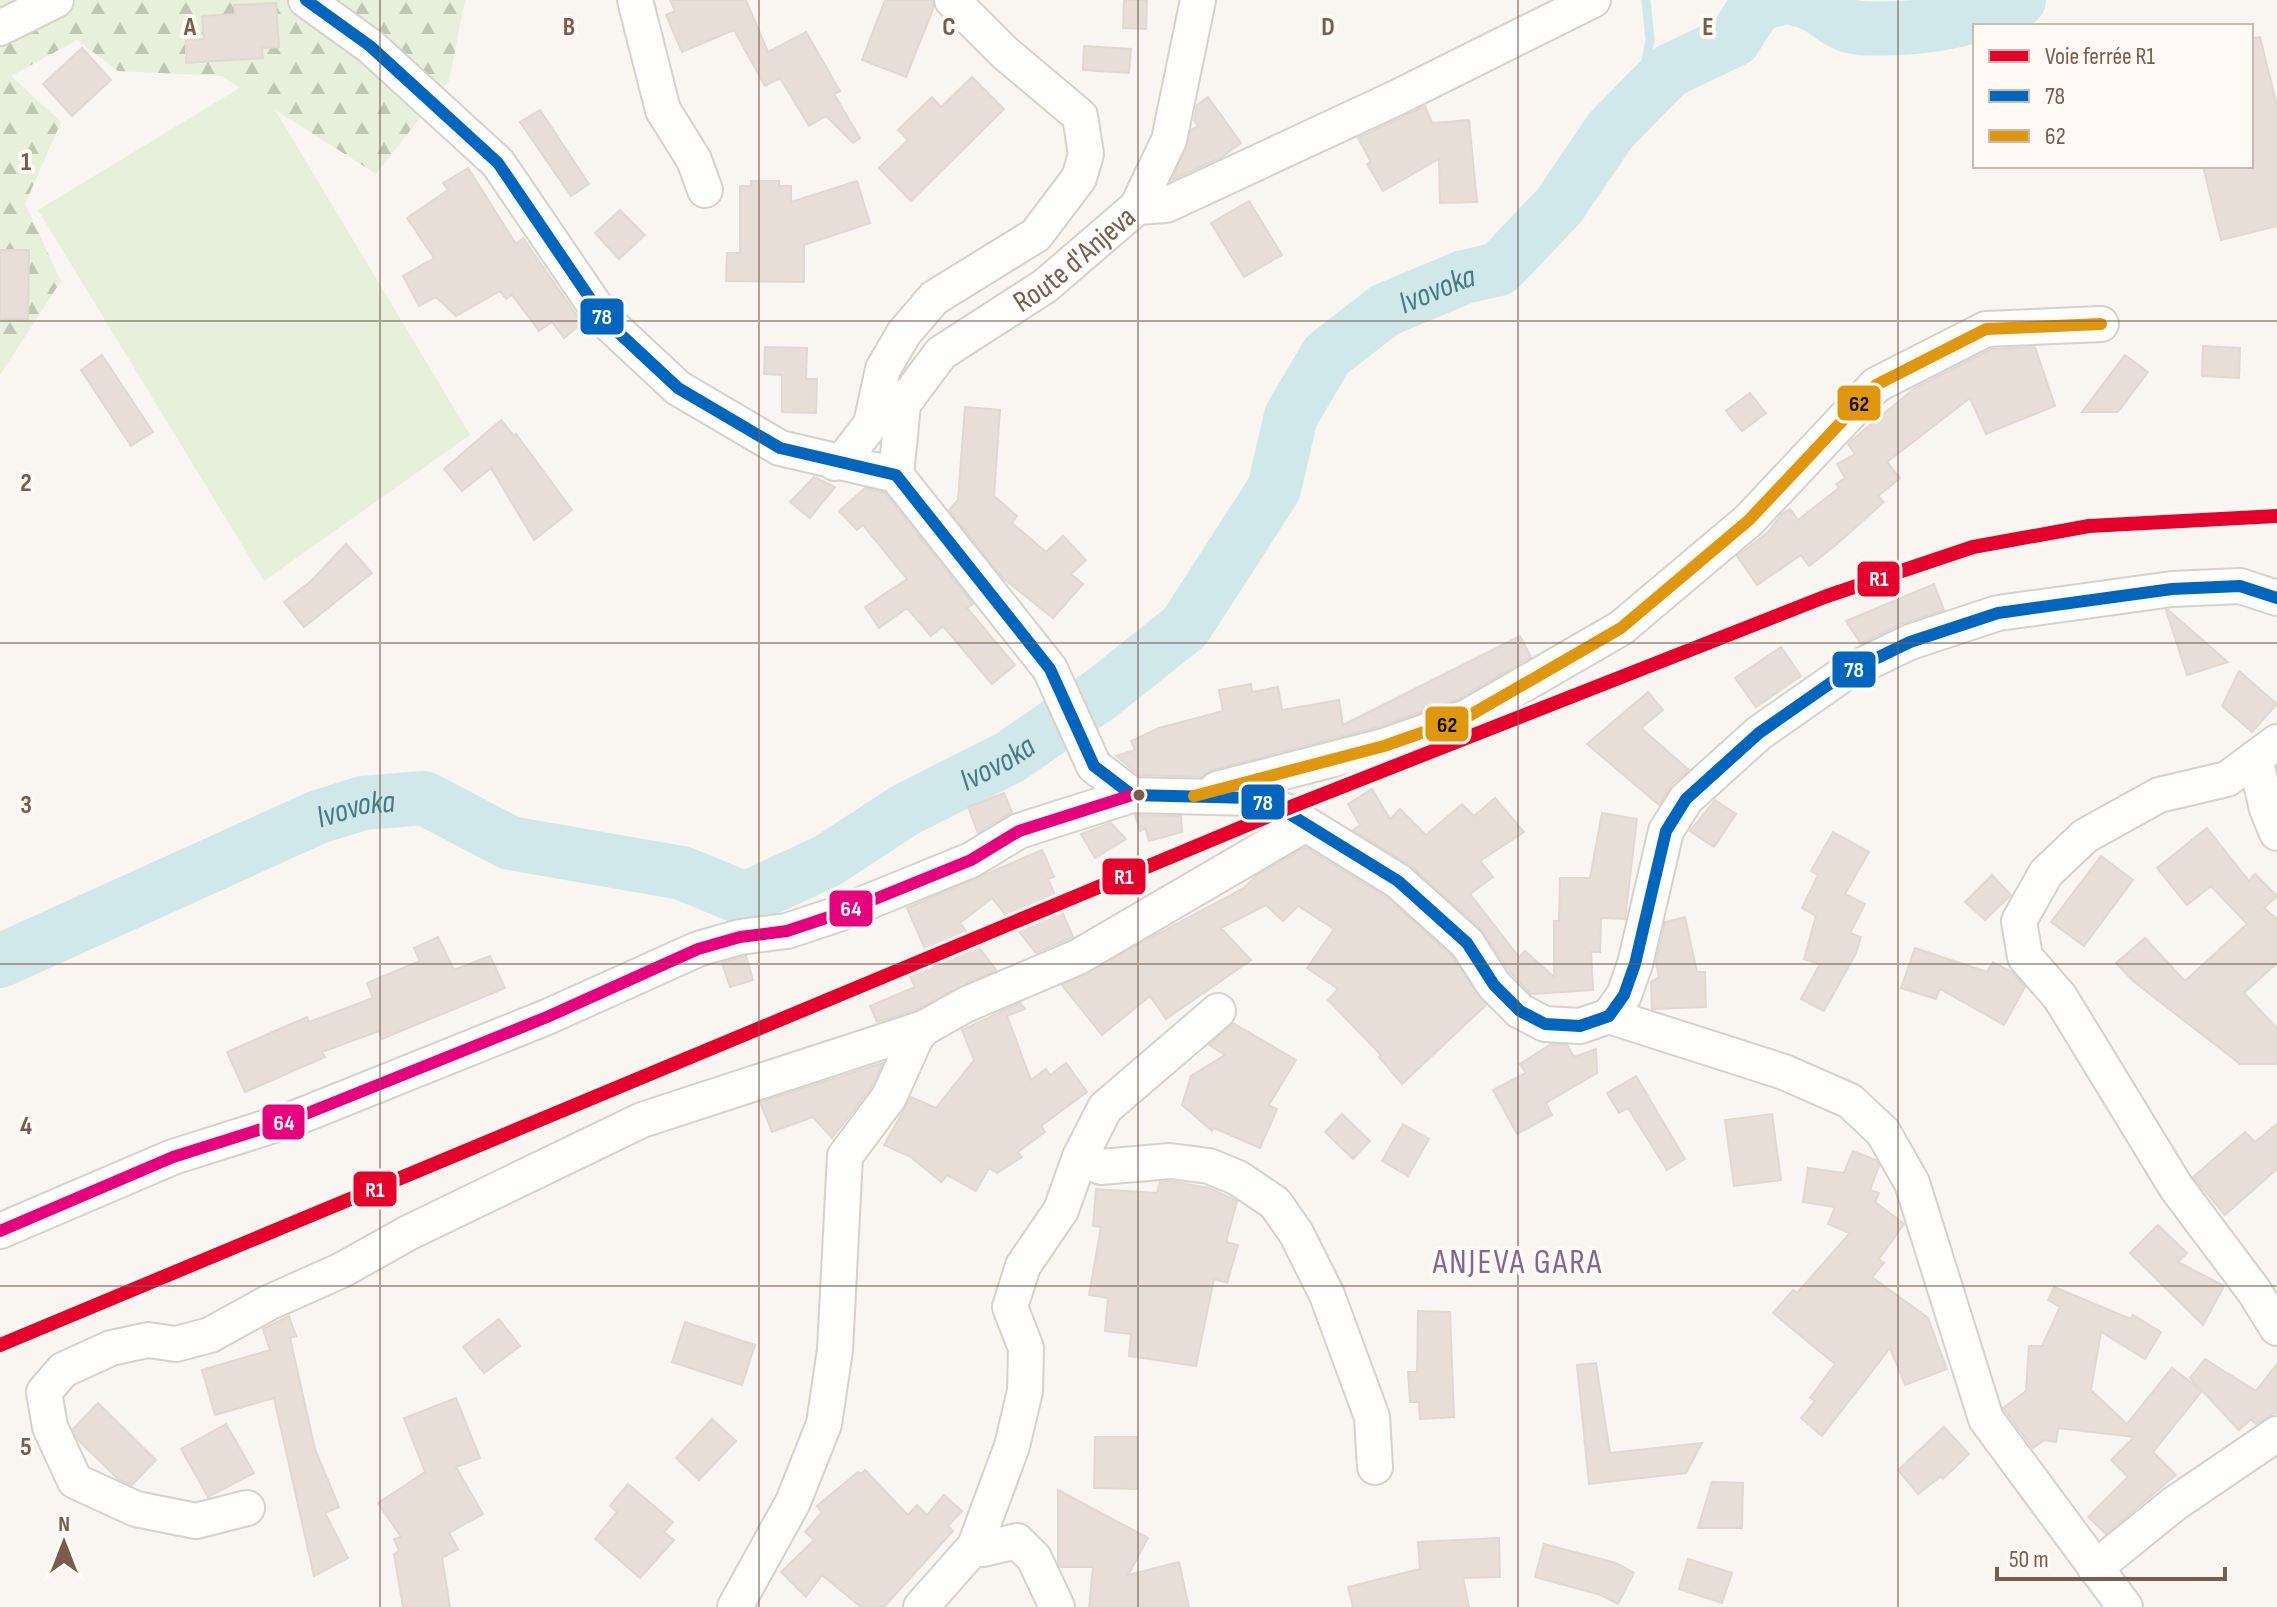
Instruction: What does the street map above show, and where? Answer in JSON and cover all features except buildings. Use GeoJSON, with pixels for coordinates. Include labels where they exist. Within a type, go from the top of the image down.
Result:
{"type":"FeatureCollection","features":[{"type":"Feature","properties":{"kind":"street"},"geometry":{"type":"LineString","coordinates":[[0,28],[56,0]]}},
{"type":"Feature","properties":{"kind":"street"},"geometry":{"type":"LineString","coordinates":[[306,0],[370,46],[498,163],[604,319],[678,388],[780,448],[896,475],[1050,669],[1094,766],[1132,795]]}},
{"type":"Feature","properties":{"kind":"street"},"geometry":{"type":"LineString","coordinates":[[635,0],[663,110],[694,160],[705,190]]}},
{"type":"Feature","properties":{"kind":"street"},"geometry":{"type":"LineString","coordinates":[[835,463],[871,424],[883,369],[904,333],[934,298],[1036,235],[1061,208],[1079,178],[1086,154],[1080,116],[1005,53],[952,0]]}},
{"type":"Feature","properties":{"kind":"street","name":"Route d'Anjeva"},"geometry":{"type":"LineString","coordinates":[[896,475],[903,404],[941,353],[1045,286],[1137,207],[1169,140],[1198,0]]}},
{"type":"Feature","properties":{"kind":"street"},"geometry":{"type":"LineString","coordinates":[[1137,207],[1166,205],[1396,98],[1593,0]]}},
{"type":"Feature","properties":{"kind":"street"},"geometry":{"type":"LineString","coordinates":[[1194,796],[1384,746],[1467,717],[1621,628],[1749,520],[1876,385],[1986,329],[2101,324]]}},
{"type":"Feature","properties":{"kind":"street"},"geometry":{"type":"LineString","coordinates":[[0,1231],[173,1157],[293,1119],[547,1017],[698,949],[740,937],[787,931],[838,914],[971,860],[1019,831],[1132,795],[1252,798],[1283,810],[1398,881],[1467,943],[1494,985],[1520,1011],[1545,1024],[1580,1026],[1609,1016],[1624,995],[1635,964],[1666,831],[1686,799],[1759,733],[1842,675],[1910,642],[1998,613],[2172,589],[2240,586],[2277,598]]}},
{"type":"Feature","properties":{"kind":"street"},"geometry":{"type":"LineString","coordinates":[[2266,750],[2267,809],[2277,833]]}},
{"type":"Feature","properties":{"kind":"street"},"geometry":{"type":"LineString","coordinates":[[2266,750],[2227,779],[2159,795],[2085,836],[2046,873],[2019,921],[2025,957],[2060,997],[2176,1187],[2254,1291],[2277,1328]]}},
{"type":"Feature","properties":{"kind":"street"},"geometry":{"type":"LineString","coordinates":[[247,1508],[196,1521],[136,1509],[75,1481],[50,1427],[44,1392],[63,1370],[111,1348],[148,1340],[176,1344],[210,1335],[268,1303],[342,1270],[408,1233],[642,1120],[924,1028],[965,1005],[1078,957],[1304,825]]}},
{"type":"Feature","properties":{"kind":"street"},"geometry":{"type":"LineString","coordinates":[[921,1607],[975,1546],[1012,1446],[1025,1391],[1026,1348],[1010,1307],[1023,1266],[1061,1210],[1080,1157],[1105,1108],[1218,1011]]}},
{"type":"Feature","properties":{"kind":"street"},"geometry":{"type":"LineString","coordinates":[[1609,1016],[1784,1072],[1850,1101],[1883,1132],[1912,1183],[1986,1419],[2125,1607]]}},
{"type":"Feature","properties":{"kind":"street"},"geometry":{"type":"LineString","coordinates":[[735,1607],[793,1502],[824,1424],[835,1350],[845,1156],[889,1097],[916,1037],[924,1028]]}},
{"type":"Feature","properties":{"kind":"street"},"geometry":{"type":"LineString","coordinates":[[1080,1157],[1101,1167],[1170,1161],[1209,1166],[1238,1178],[1275,1203],[1296,1233],[1333,1309],[1372,1417],[1375,1467]]}},
{"type":"Feature","properties":{"kind":"street"},"geometry":{"type":"LineString","coordinates":[[2095,1568],[2174,1504],[2277,1434]]}},
{"type":"Feature","properties":{"kind":"street"},"geometry":{"type":"LineString","coordinates":[[975,1546],[983,1549],[1017,1541],[1034,1558],[1057,1607]]}},
{"type":"Feature","properties":{"kind":"green space"},"geometry":{"type":"Polygon","coordinates":[[[0,0],[465,0],[449,81],[376,174],[222,76],[118,71],[77,40],[11,76],[61,122],[25,204],[61,281],[0,375],[0,0]]]}},
{"type":"Feature","properties":{"kind":"green space"},"geometry":{"type":"Polygon","coordinates":[[[256,78],[470,435],[264,581],[38,210],[256,78]]]}},
{"type":"Feature","properties":{"kind":"waterway"},"geometry":{"type":"LineString","coordinates":[[1638,102],[1650,40],[1646,0]]}},
{"type":"Feature","properties":{"kind":"waterway","name":"Ivovoka"},"geometry":{"type":"LineString","coordinates":[[0,961],[318,817],[363,803],[424,798],[510,843],[682,873],[745,899],[827,861],[905,810],[1010,757],[1101,694],[1185,627],[1274,489],[1291,416],[1327,355],[1385,310],[1464,277],[1499,269],[1559,206],[1610,131],[1669,71],[1734,40],[1757,4],[1775,0]]}},
{"type":"Feature","properties":{"kind":"waterway","name":"Ivovoka"},"geometry":{"type":"LineString","coordinates":[[1799,0],[1815,5],[1851,26],[1886,29],[1954,21],[2019,0]]}},
{"type":"Feature","properties":{"kind":"rail line","name":"R1"},"geometry":{"type":"LineString","coordinates":[[0,1345],[1283,810],[1827,596],[1973,547],[2089,526],[2277,516]]}},
{"type":"Feature","properties":{"kind":"transit line","name":"78"},"geometry":{"type":"LineString","coordinates":[[306,0],[370,46],[498,163],[604,319],[678,388],[780,448],[896,475],[1050,669],[1094,766],[1132,795],[1252,798],[1283,810],[1398,881],[1467,943],[1494,985],[1520,1011],[1545,1024],[1580,1026],[1609,1016],[1624,995],[1635,964],[1666,831],[1686,799],[1759,733],[1842,675],[1910,642],[1998,613],[2172,589],[2240,586],[2277,598]]}},
{"type":"Feature","properties":{"kind":"transit line","name":"62"},"geometry":{"type":"LineString","coordinates":[[1194,796],[1384,746],[1467,717],[1621,628],[1749,520],[1876,385],[1986,329],[2101,324]]}},
{"type":"Feature","properties":{"kind":"transit line","name":"64"},"geometry":{"type":"LineString","coordinates":[[0,1231],[173,1157],[293,1119],[547,1017],[698,949],[740,937],[787,931],[838,914],[971,860],[1019,831],[1132,795]]}},
{"type":"Feature","properties":{"kind":"district","name":"ANJEVA GARA"},"geometry":{"type":"Point","coordinates":[1518,1261]}}]}
